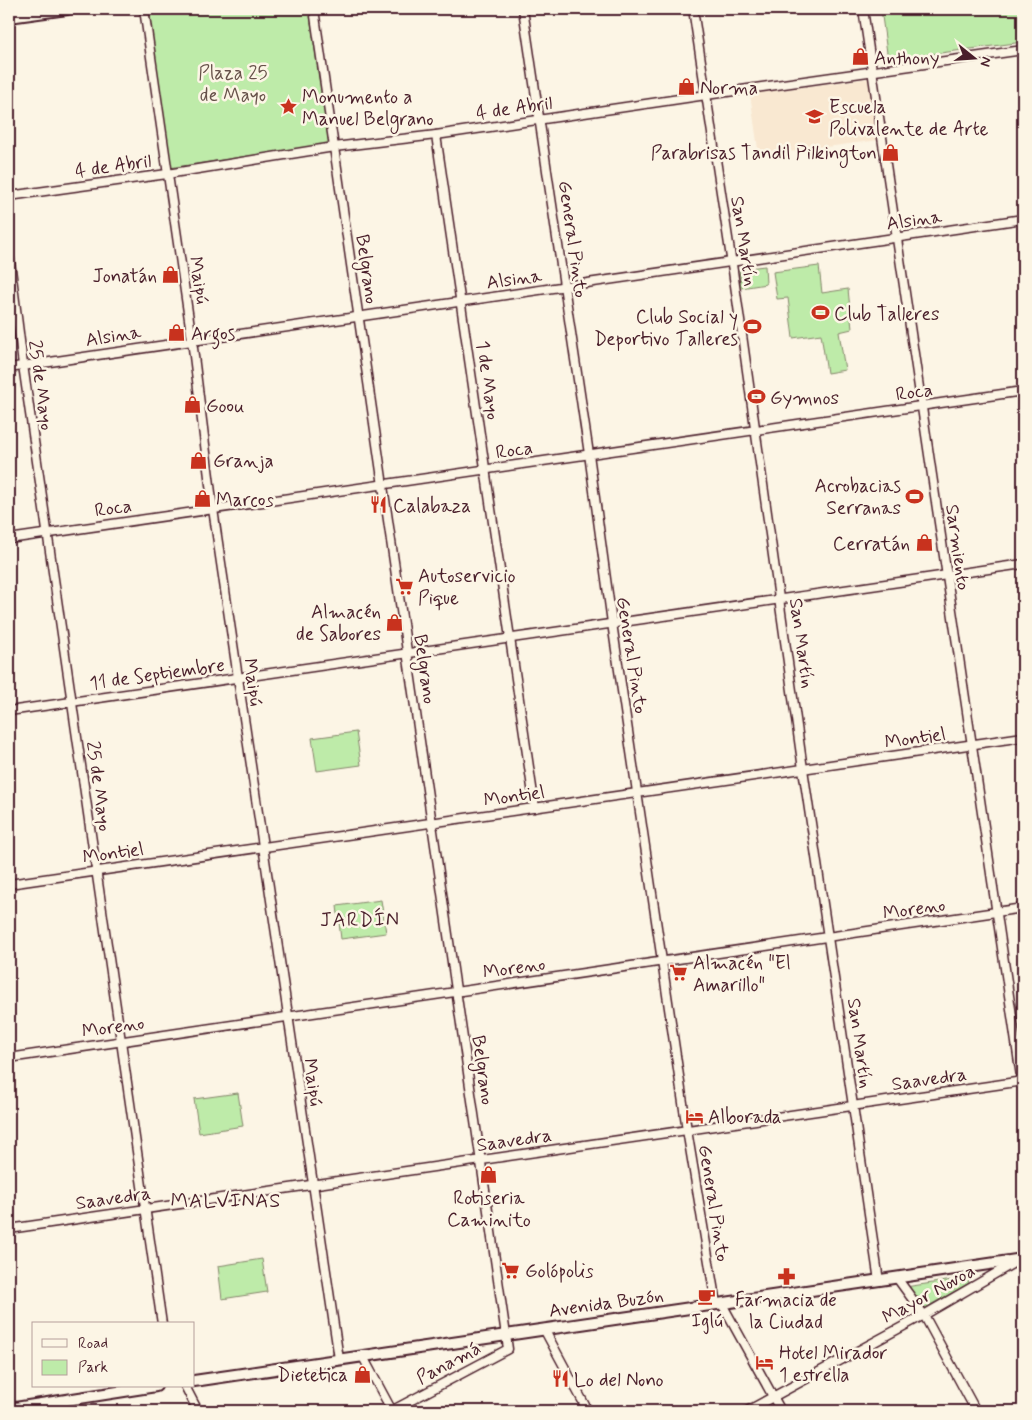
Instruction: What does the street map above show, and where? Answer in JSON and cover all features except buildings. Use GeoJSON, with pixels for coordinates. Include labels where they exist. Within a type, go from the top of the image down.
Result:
{"type":"FeatureCollection","features":[{"type":"Feature","properties":{"kind":"main road"},"geometry":{"type":"LineString","coordinates":[[9,17],[67,9]]}},
{"type":"Feature","properties":{"kind":"main road","name":"Avenida Buzón"},"geometry":{"type":"LineString","coordinates":[[195,1381],[338,1358],[1021,1260]]}},
{"type":"Feature","properties":{"kind":"main road"},"geometry":{"type":"LineString","coordinates":[[9,1409],[143,1388]]}},
{"type":"Feature","properties":{"kind":"street","name":"Maipú"},"geometry":{"type":"LineString","coordinates":[[144,9],[192,340],[237,678],[338,1358]]}},
{"type":"Feature","properties":{"kind":"street","name":"Belgrano"},"geometry":{"type":"LineString","coordinates":[[314,9],[506,1335]]}},
{"type":"Feature","properties":{"kind":"street","name":"General Pinto"},"geometry":{"type":"LineString","coordinates":[[523,9],[687,1130],[719,1304],[781,1411]]}},
{"type":"Feature","properties":{"kind":"street","name":"San Martín"},"geometry":{"type":"LineString","coordinates":[[693,9],[732,261],[803,769],[880,1281]]}},
{"type":"Feature","properties":{"kind":"street","name":"Sarmiento"},"geometry":{"type":"LineString","coordinates":[[863,9],[1023,1090]]}},
{"type":"Feature","properties":{"kind":"street","name":"4 de Abril"},"geometry":{"type":"LineString","coordinates":[[9,196],[167,174],[334,147],[436,135],[1023,50]]}},
{"type":"Feature","properties":{"kind":"street","name":"1 de Mayo"},"geometry":{"type":"LineString","coordinates":[[436,135],[535,808]]}},
{"type":"Feature","properties":{"kind":"street","name":"Alsina"},"geometry":{"type":"LineString","coordinates":[[9,368],[1023,219]]}},
{"type":"Feature","properties":{"kind":"street","name":"25 de Mayo"},"geometry":{"type":"LineString","coordinates":[[9,252],[23,366],[162,1322]]}},
{"type":"Feature","properties":{"kind":"street","name":"Roca"},"geometry":{"type":"LineString","coordinates":[[9,539],[1023,392]]}},
{"type":"Feature","properties":{"kind":"street","name":"11 de Septiembre"},"geometry":{"type":"LineString","coordinates":[[9,711],[1023,564]]}},
{"type":"Feature","properties":{"kind":"street","name":"Montiel"},"geometry":{"type":"LineString","coordinates":[[9,884],[1023,737]]}},
{"type":"Feature","properties":{"kind":"street","name":"Moreno"},"geometry":{"type":"LineString","coordinates":[[9,1058],[1023,908]]}},
{"type":"Feature","properties":{"kind":"street","name":"Saavedra"},"geometry":{"type":"LineString","coordinates":[[9,1229],[1023,1081]]}},
{"type":"Feature","properties":{"kind":"street","name":"Mayor Novoa"},"geometry":{"type":"LineString","coordinates":[[747,1411],[1021,1260]]}},
{"type":"Feature","properties":{"kind":"street"},"geometry":{"type":"LineString","coordinates":[[897,1278],[924,1315],[976,1411]]}},
{"type":"Feature","properties":{"kind":"street"},"geometry":{"type":"LineString","coordinates":[[544,1329],[588,1411]]}},
{"type":"Feature","properties":{"kind":"street","name":"Panamá"},"geometry":{"type":"LineString","coordinates":[[392,1411],[508,1348],[506,1335]]}},
{"type":"Feature","properties":{"kind":"street"},"geometry":{"type":"LineString","coordinates":[[362,1355],[392,1411]]}},
{"type":"Feature","properties":{"kind":"street"},"geometry":{"type":"LineString","coordinates":[[186,1388],[198,1411]]}},
{"type":"Feature","properties":{"kind":"shaded area","name":"Escuela Polivalente de Arte"},"geometry":{"type":"Polygon","coordinates":[[[871,78],[879,140],[759,156],[750,94],[871,78]]]}},
{"type":"Feature","properties":{"kind":"green space","name":"Plaza 25 de Mayo"},"geometry":{"type":"Polygon","coordinates":[[[149,9],[309,9],[329,144],[169,168],[149,9]]]}},
{"type":"Feature","properties":{"kind":"green space"},"geometry":{"type":"Polygon","coordinates":[[[881,9],[1023,9],[1023,42],[888,60],[881,9]]]}},
{"type":"Feature","properties":{"kind":"green space"},"geometry":{"type":"Polygon","coordinates":[[[765,266],[766,284],[741,288],[739,269],[765,266]]]}},
{"type":"Feature","properties":{"kind":"green space"},"geometry":{"type":"Polygon","coordinates":[[[819,266],[822,293],[848,289],[852,329],[839,332],[845,370],[827,373],[821,334],[793,338],[788,298],[777,299],[773,272],[819,266]]]}},
{"type":"Feature","properties":{"kind":"green space"},"geometry":{"type":"Polygon","coordinates":[[[356,732],[361,765],[317,771],[312,738],[356,732]]]}},
{"type":"Feature","properties":{"kind":"green space"},"geometry":{"type":"Polygon","coordinates":[[[381,900],[386,933],[341,939],[337,906],[381,900]]]}},
{"type":"Feature","properties":{"kind":"green space"},"geometry":{"type":"Polygon","coordinates":[[[238,1093],[243,1126],[199,1133],[194,1099],[238,1093]]]}},
{"type":"Feature","properties":{"kind":"green space"},"geometry":{"type":"Polygon","coordinates":[[[262,1259],[267,1292],[222,1299],[218,1266],[262,1259]]]}},
{"type":"Feature","properties":{"kind":"green space"},"geometry":{"type":"Polygon","coordinates":[[[967,1278],[969,1283],[923,1309],[905,1287],[967,1278]]]}},
{"type":"Feature","properties":{"kind":"place","name":"Anthony"},"geometry":{"type":"Point","coordinates":[860,57]}},
{"type":"Feature","properties":{"kind":"place","name":"Norma"},"geometry":{"type":"Point","coordinates":[686,87]}},
{"type":"Feature","properties":{"kind":"place","name":"Monumento a Manuel Belgrano"},"geometry":{"type":"Point","coordinates":[288,107]}},
{"type":"Feature","properties":{"kind":"place","name":"Escuela Polivalente de Arte"},"geometry":{"type":"Point","coordinates":[815,117]}},
{"type":"Feature","properties":{"kind":"place","name":"Parabrisas Tandil Pilkington"},"geometry":{"type":"Point","coordinates":[891,152]}},
{"type":"Feature","properties":{"kind":"place","name":"Jonatán"},"geometry":{"type":"Point","coordinates":[171,275]}},
{"type":"Feature","properties":{"kind":"place","name":"Club Talleres"},"geometry":{"type":"Point","coordinates":[820,313]}},
{"type":"Feature","properties":{"kind":"place","name":"Club Social y Deportivo Talleres"},"geometry":{"type":"Point","coordinates":[752,327]}},
{"type":"Feature","properties":{"kind":"place","name":"Argos"},"geometry":{"type":"Point","coordinates":[177,333]}},
{"type":"Feature","properties":{"kind":"place","name":"Gymnos"},"geometry":{"type":"Point","coordinates":[756,397]}},
{"type":"Feature","properties":{"kind":"place","name":"Goou"},"geometry":{"type":"Point","coordinates":[192,405]}},
{"type":"Feature","properties":{"kind":"place","name":"Granja"},"geometry":{"type":"Point","coordinates":[199,460]}},
{"type":"Feature","properties":{"kind":"place","name":"Acrobacias Serranas"},"geometry":{"type":"Point","coordinates":[915,496]}},
{"type":"Feature","properties":{"kind":"place","name":"Marcos"},"geometry":{"type":"Point","coordinates":[202,499]}},
{"type":"Feature","properties":{"kind":"place","name":"Calabaza"},"geometry":{"type":"Point","coordinates":[379,505]}},
{"type":"Feature","properties":{"kind":"place","name":"Cerratán"},"geometry":{"type":"Point","coordinates":[924,543]}},
{"type":"Feature","properties":{"kind":"place","name":"Autoservicio Pique"},"geometry":{"type":"Point","coordinates":[404,586]}},
{"type":"Feature","properties":{"kind":"place","name":"Almacén de Sabores"},"geometry":{"type":"Point","coordinates":[395,622]}},
{"type":"Feature","properties":{"kind":"place","name":"Almacén \"El Amarillo\""},"geometry":{"type":"Point","coordinates":[679,973]}},
{"type":"Feature","properties":{"kind":"place","name":"Alborada"},"geometry":{"type":"Point","coordinates":[694,1116]}},
{"type":"Feature","properties":{"kind":"place","name":"Rotiseria Caminito"},"geometry":{"type":"Point","coordinates":[489,1174]}},
{"type":"Feature","properties":{"kind":"place","name":"Golópolis"},"geometry":{"type":"Point","coordinates":[511,1270]}},
{"type":"Feature","properties":{"kind":"place","name":"Farmacia de la Ciudad"},"geometry":{"type":"Point","coordinates":[786,1276]}},
{"type":"Feature","properties":{"kind":"place","name":"Iglú"},"geometry":{"type":"Point","coordinates":[707,1297]}},
{"type":"Feature","properties":{"kind":"place","name":"Hotel Mirador 1 estrella"},"geometry":{"type":"Point","coordinates":[765,1363]}},
{"type":"Feature","properties":{"kind":"place","name":"Dietetica"},"geometry":{"type":"Point","coordinates":[362,1374]}},
{"type":"Feature","properties":{"kind":"place","name":"Lo del Nono"},"geometry":{"type":"Point","coordinates":[560,1379]}},
{"type":"Feature","properties":{"kind":"district","name":"JARDÍN"},"geometry":{"type":"Point","coordinates":[360,919]}},
{"type":"Feature","properties":{"kind":"district","name":"MALVINAS"},"geometry":{"type":"Point","coordinates":[226,1200]}}]}
